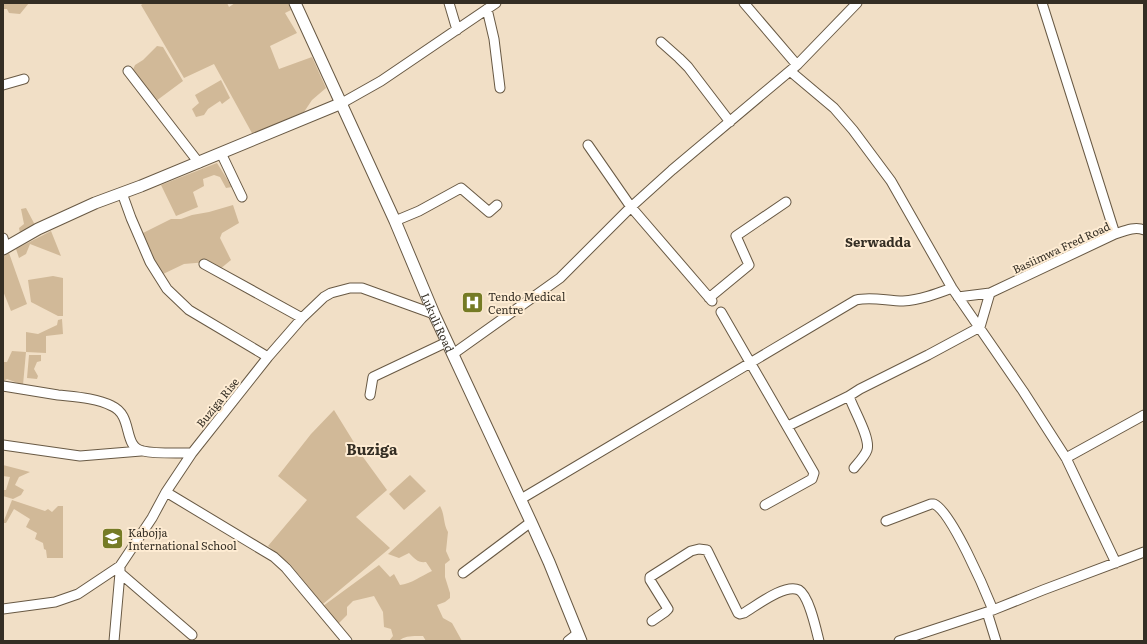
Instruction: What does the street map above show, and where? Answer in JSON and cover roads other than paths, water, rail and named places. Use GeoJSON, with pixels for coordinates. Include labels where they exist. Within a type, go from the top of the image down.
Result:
{"type":"FeatureCollection","features":[{"type":"Feature","properties":{"kind":"street","name":"Lukuli Road"},"geometry":{"type":"LineString","coordinates":[[295,3],[395,221],[434,314],[521,499],[580,637]]}},
{"type":"Feature","properties":{"kind":"street"},"geometry":{"type":"LineString","coordinates":[[449,3],[457,30]]}},
{"type":"Feature","properties":{"kind":"street"},"geometry":{"type":"LineString","coordinates":[[4,245],[88,206],[342,103],[381,81],[496,3]]}},
{"type":"Feature","properties":{"kind":"street"},"geometry":{"type":"LineString","coordinates":[[744,3],[797,65]]}},
{"type":"Feature","properties":{"kind":"street"},"geometry":{"type":"LineString","coordinates":[[453,354],[560,278],[631,207],[672,170],[797,65],[857,3]]}},
{"type":"Feature","properties":{"kind":"street"},"geometry":{"type":"LineString","coordinates":[[1042,3],[1115,234]]}},
{"type":"Feature","properties":{"kind":"street"},"geometry":{"type":"LineString","coordinates":[[487,9],[494,39],[500,88]]}},
{"type":"Feature","properties":{"kind":"street"},"geometry":{"type":"LineString","coordinates":[[661,42],[688,67],[730,122]]}},
{"type":"Feature","properties":{"kind":"street"},"geometry":{"type":"LineString","coordinates":[[128,71],[198,162]]}},
{"type":"Feature","properties":{"kind":"street"},"geometry":{"type":"LineString","coordinates":[[790,71],[834,108],[858,136],[891,181],[958,298],[980,327],[1066,458],[1116,563]]}},
{"type":"Feature","properties":{"kind":"street"},"geometry":{"type":"LineString","coordinates":[[3,85],[24,79]]}},
{"type":"Feature","properties":{"kind":"street"},"geometry":{"type":"LineString","coordinates":[[588,145],[631,207],[710,299],[749,265],[736,236],[786,202]]}},
{"type":"Feature","properties":{"kind":"street"},"geometry":{"type":"LineString","coordinates":[[221,153],[242,197]]}},
{"type":"Feature","properties":{"kind":"street"},"geometry":{"type":"LineString","coordinates":[[395,221],[419,211],[461,188],[489,212],[497,205]]}},
{"type":"Feature","properties":{"kind":"street"},"geometry":{"type":"LineString","coordinates":[[122,193],[150,262],[167,289],[189,310],[268,358]]}},
{"type":"Feature","properties":{"kind":"street","name":"Basiimwa Fred Road"},"geometry":{"type":"LineString","coordinates":[[958,298],[990,293],[1115,234],[1134,228],[1144,230]]}},
{"type":"Feature","properties":{"kind":"street"},"geometry":{"type":"LineString","coordinates":[[204,264],[302,318]]}},
{"type":"Feature","properties":{"kind":"street","name":"Buziga Rise"},"geometry":{"type":"LineString","coordinates":[[114,641],[120,569],[152,518],[166,492],[192,453],[302,318],[324,297],[350,288],[362,288],[434,314]]}},
{"type":"Feature","properties":{"kind":"street"},"geometry":{"type":"LineString","coordinates":[[521,499],[856,300],[871,298],[904,301],[930,296],[952,288]]}},
{"type":"Feature","properties":{"kind":"street"},"geometry":{"type":"LineString","coordinates":[[788,426],[849,396],[980,327],[990,293]]}},
{"type":"Feature","properties":{"kind":"street"},"geometry":{"type":"LineString","coordinates":[[721,312],[814,473],[814,477],[765,505]]}},
{"type":"Feature","properties":{"kind":"street"},"geometry":{"type":"LineString","coordinates":[[370,395],[373,377],[447,342]]}},
{"type":"Feature","properties":{"kind":"street"},"geometry":{"type":"LineString","coordinates":[[3,386],[81,398],[113,406],[120,410],[125,418],[132,445],[141,451]]}},
{"type":"Feature","properties":{"kind":"street"},"geometry":{"type":"LineString","coordinates":[[849,396],[864,430],[867,446],[867,451],[854,468]]}},
{"type":"Feature","properties":{"kind":"street"},"geometry":{"type":"LineString","coordinates":[[1066,458],[1144,415]]}},
{"type":"Feature","properties":{"kind":"street"},"geometry":{"type":"LineString","coordinates":[[3,445],[80,456],[141,451],[192,453]]}},
{"type":"Feature","properties":{"kind":"street"},"geometry":{"type":"LineString","coordinates":[[166,492],[274,557],[286,568],[347,641]]}},
{"type":"Feature","properties":{"kind":"street"},"geometry":{"type":"LineString","coordinates":[[886,521],[931,504],[937,505],[966,548],[987,594],[996,641]]}},
{"type":"Feature","properties":{"kind":"street"},"geometry":{"type":"LineString","coordinates":[[463,573],[531,522]]}},
{"type":"Feature","properties":{"kind":"street"},"geometry":{"type":"LineString","coordinates":[[652,621],[668,609],[650,580],[650,577],[691,551],[703,549],[707,550],[738,613],[744,613],[781,590],[800,590],[807,602],[819,641]]}},
{"type":"Feature","properties":{"kind":"street"},"geometry":{"type":"LineString","coordinates":[[899,641],[920,638],[1144,552]]}},
{"type":"Feature","properties":{"kind":"street"},"geometry":{"type":"LineString","coordinates":[[3,609],[55,602],[78,594],[120,569],[192,635]]}},
{"type":"Feature","properties":{"kind":"street"},"geometry":{"type":"LineString","coordinates":[[568,641],[580,637]]}},
{"type":"Feature","properties":{"kind":"place","name":"Tendo Medical Centre"},"geometry":{"type":"Point","coordinates":[472,302]}},
{"type":"Feature","properties":{"kind":"place","name":"Kabojja International School"},"geometry":{"type":"Point","coordinates":[113,538]}},
{"type":"Feature","properties":{"kind":"district","name":"Serwadda"},"geometry":{"type":"Point","coordinates":[878,241]}},
{"type":"Feature","properties":{"kind":"district","name":"Buziga"},"geometry":{"type":"Point","coordinates":[372,448]}}]}
